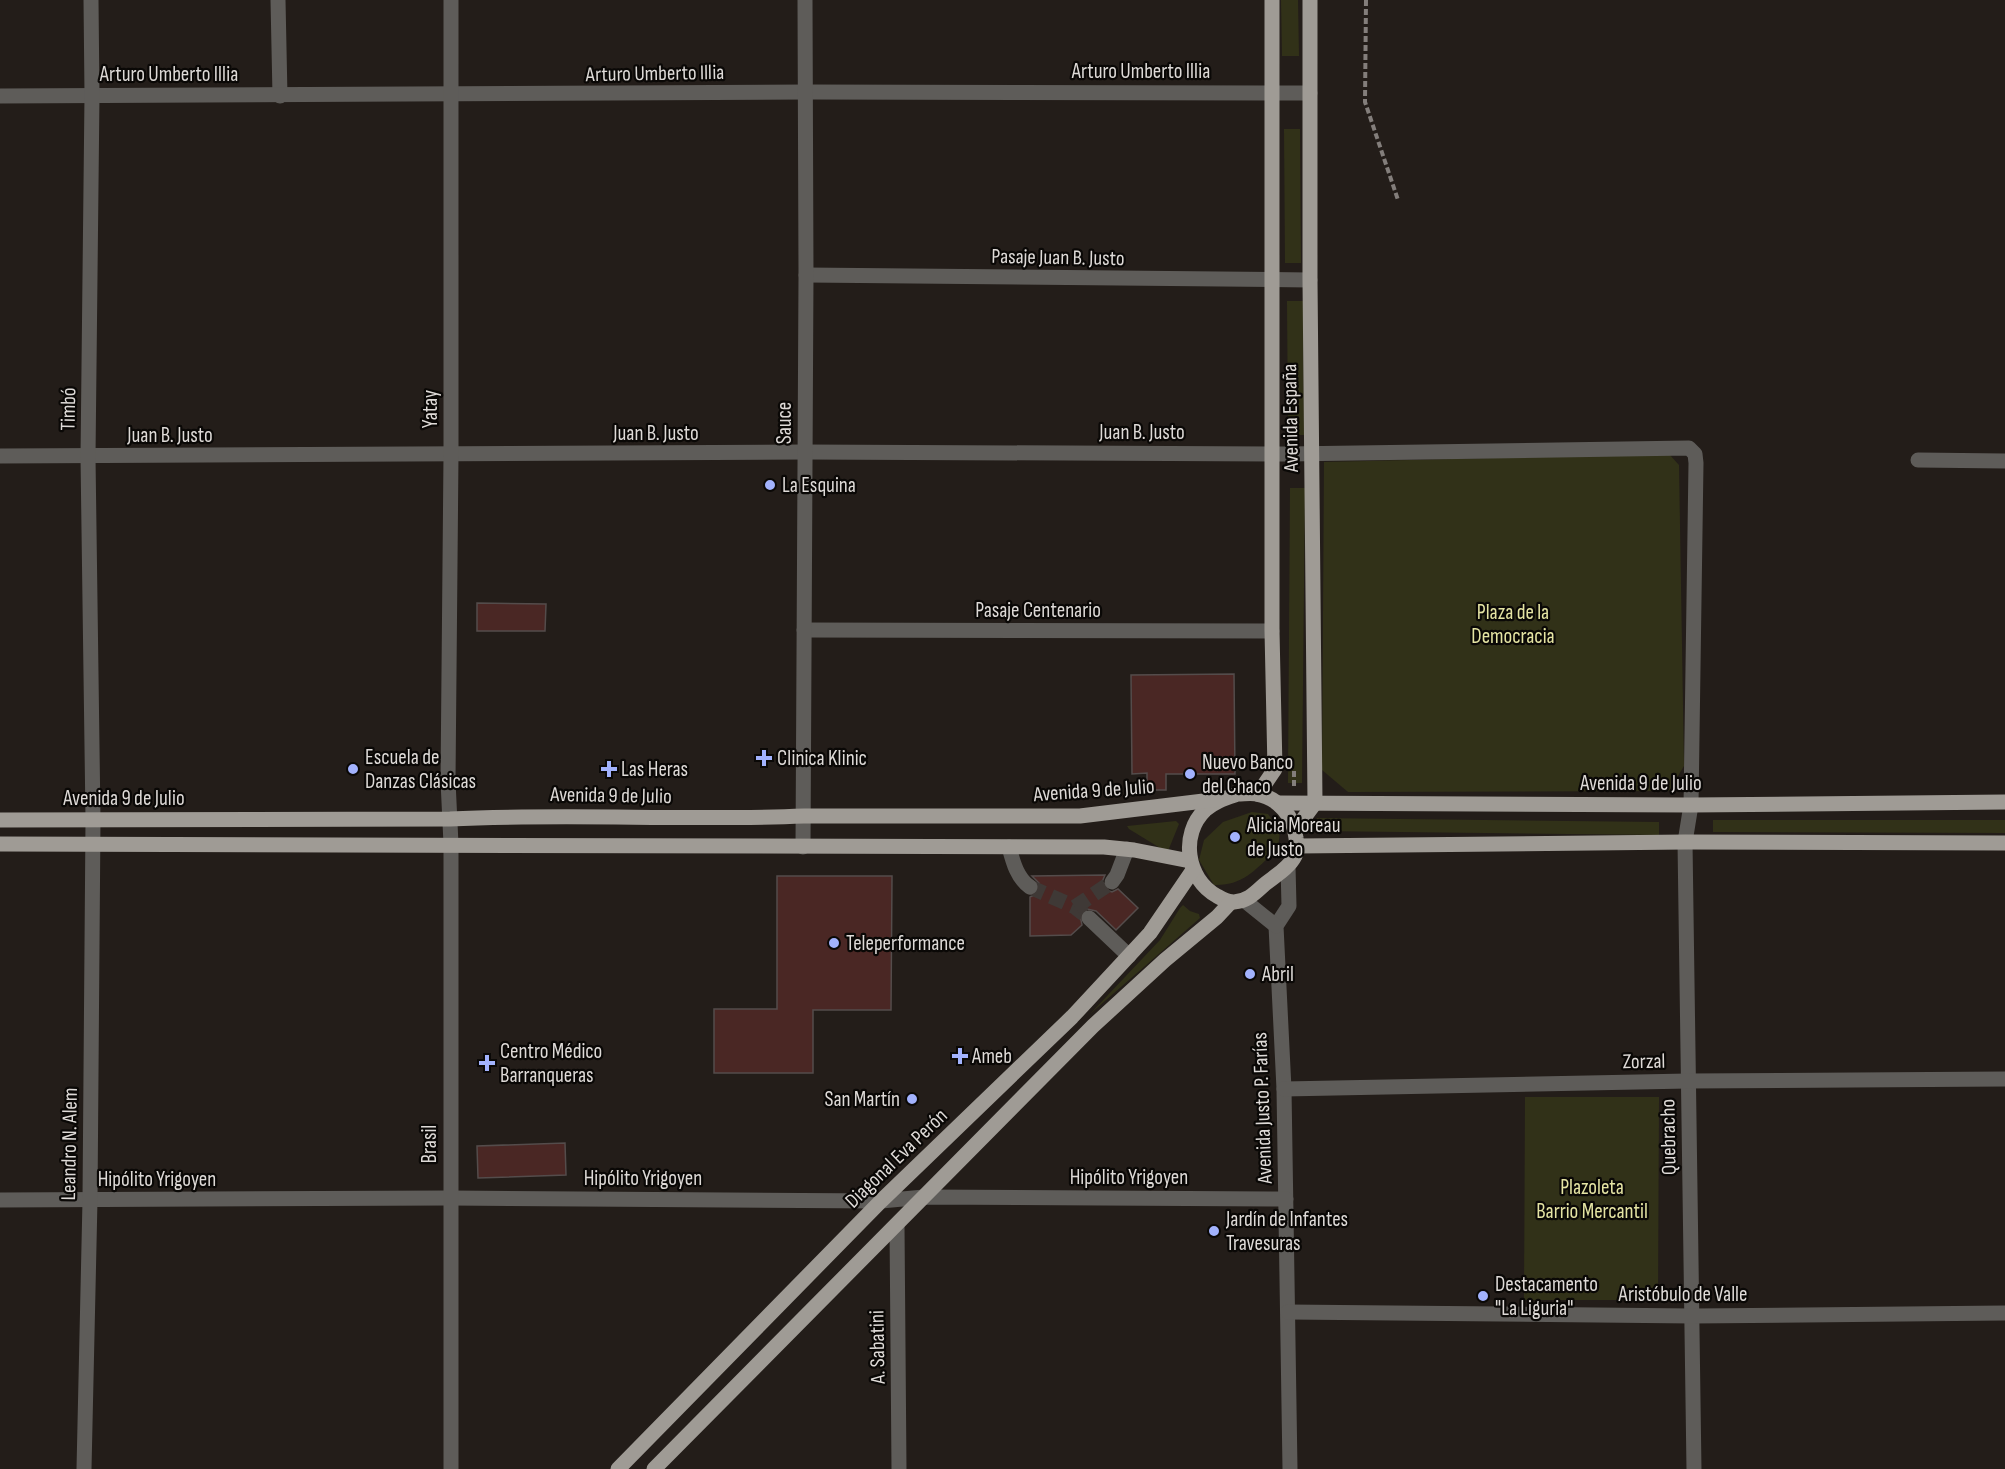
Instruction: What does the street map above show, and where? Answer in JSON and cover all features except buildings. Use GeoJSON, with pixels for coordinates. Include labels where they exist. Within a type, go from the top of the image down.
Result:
{"type":"FeatureCollection","features":[{"type":"Feature","properties":{"kind":"main road","name":"Avenida España"},"geometry":{"type":"LineString","coordinates":[[1258,794],[1275,769],[1271,453],[1272,0]]}},
{"type":"Feature","properties":{"kind":"main road","name":"Avenida España"},"geometry":{"type":"LineString","coordinates":[[1310,0],[1315,803]]}},
{"type":"Feature","properties":{"kind":"main road"},"geometry":{"type":"LineString","coordinates":[[654,1469],[1093,1026],[1165,960],[1217,917],[1288,866],[1296,855],[1295,830],[1286,811],[1278,803],[1258,794],[1238,794],[1220,799],[1205,810],[1194,825],[1189,843],[1192,865],[1202,884],[1210,892],[1238,901]]}},
{"type":"Feature","properties":{"kind":"main road","name":"Avenida 9 de Julio"},"geometry":{"type":"LineString","coordinates":[[0,820],[450,819],[521,816],[750,818],[1080,816],[1220,799]]}},
{"type":"Feature","properties":{"kind":"main road","name":"Avenida 9 de Julio"},"geometry":{"type":"LineString","coordinates":[[1278,803],[1690,805],[2005,802]]}},
{"type":"Feature","properties":{"kind":"main road"},"geometry":{"type":"LineString","coordinates":[[1295,830],[1315,803]]}},
{"type":"Feature","properties":{"kind":"main road"},"geometry":{"type":"LineString","coordinates":[[1297,846],[1685,842],[2005,843]]}},
{"type":"Feature","properties":{"kind":"main road"},"geometry":{"type":"LineString","coordinates":[[0,844],[1104,847],[1127,849],[1192,865]]}},
{"type":"Feature","properties":{"kind":"main road","name":"Diagonal Eva Perón"},"geometry":{"type":"LineString","coordinates":[[618,1469],[881,1200],[1072,1017],[1150,933],[1192,865]]}},
{"type":"Feature","properties":{"kind":"street","name":"Timbó"},"geometry":{"type":"LineString","coordinates":[[91,0],[88,457],[93,819]]}},
{"type":"Feature","properties":{"kind":"street"},"geometry":{"type":"LineString","coordinates":[[278,0],[280,96]]}},
{"type":"Feature","properties":{"kind":"street","name":"Yatay"},"geometry":{"type":"LineString","coordinates":[[450,819],[448,781],[451,0]]}},
{"type":"Feature","properties":{"kind":"street","name":"Sauce"},"geometry":{"type":"LineString","coordinates":[[803,847],[805,0]]}},
{"type":"Feature","properties":{"kind":"street","name":"Arturo Umberto Illia"},"geometry":{"type":"LineString","coordinates":[[0,96],[806,92],[1310,93]]}},
{"type":"Feature","properties":{"kind":"street","name":"Pasaje Juan B. Justo"},"geometry":{"type":"LineString","coordinates":[[806,275],[1310,280]]}},
{"type":"Feature","properties":{"kind":"street","name":"Juan B. Justo"},"geometry":{"type":"LineString","coordinates":[[0,456],[805,452],[1271,453],[1689,448],[1695,454],[1696,463],[1690,805]]}},
{"type":"Feature","properties":{"kind":"street"},"geometry":{"type":"LineString","coordinates":[[1918,460],[2005,461]]}},
{"type":"Feature","properties":{"kind":"street","name":"Pasaje Centenario"},"geometry":{"type":"LineString","coordinates":[[804,630],[1272,631]]}},
{"type":"Feature","properties":{"kind":"street","name":"Quebracho"},"geometry":{"type":"LineString","coordinates":[[1690,805],[1685,842],[1694,1469]]}},
{"type":"Feature","properties":{"kind":"street","name":"Leandro N. Alem"},"geometry":{"type":"LineString","coordinates":[[84,1469],[90,1200],[93,819]]}},
{"type":"Feature","properties":{"kind":"street","name":"Brasil"},"geometry":{"type":"LineString","coordinates":[[450,819],[451,1469]]}},
{"type":"Feature","properties":{"kind":"street"},"geometry":{"type":"LineString","coordinates":[[1009,847],[1014,867],[1025,884],[1030,887]]}},
{"type":"Feature","properties":{"kind":"street"},"geometry":{"type":"LineString","coordinates":[[1112,882],[1127,849]]}},
{"type":"Feature","properties":{"kind":"street","name":"Avenida Justo P. Farías"},"geometry":{"type":"LineString","coordinates":[[1288,866],[1288,906],[1276,926],[1284,1089],[1290,1469]]}},
{"type":"Feature","properties":{"kind":"street"},"geometry":{"type":"LineString","coordinates":[[1238,901],[1276,926]]}},
{"type":"Feature","properties":{"kind":"street"},"geometry":{"type":"LineString","coordinates":[[1089,918],[1129,956]]}},
{"type":"Feature","properties":{"kind":"street","name":"Zorzal"},"geometry":{"type":"LineString","coordinates":[[1284,1089],[1688,1081],[2005,1079]]}},
{"type":"Feature","properties":{"kind":"street","name":"Hipólito Yrigoyen"},"geometry":{"type":"LineString","coordinates":[[0,1200],[450,1198],[881,1200],[924,1197],[1286,1199]]}},
{"type":"Feature","properties":{"kind":"street","name":"A. Sabatini"},"geometry":{"type":"LineString","coordinates":[[897,1225],[899,1469]]}},
{"type":"Feature","properties":{"kind":"street","name":"Aristóbulo de Valle"},"geometry":{"type":"LineString","coordinates":[[1288,1312],[1693,1316],[2005,1313]]}},
{"type":"Feature","properties":{"kind":"path"},"geometry":{"type":"LineString","coordinates":[[1366,0],[1365,102],[1398,200]]}},
{"type":"Feature","properties":{"kind":"green space"},"geometry":{"type":"Polygon","coordinates":[[[1281,0],[1298,0],[1299,56],[1282,56],[1281,0]]]}},
{"type":"Feature","properties":{"kind":"green space"},"geometry":{"type":"Polygon","coordinates":[[[1284,129],[1300,129],[1301,263],[1285,263],[1284,129]]]}},
{"type":"Feature","properties":{"kind":"green space"},"geometry":{"type":"Polygon","coordinates":[[[1287,301],[1303,301],[1304,435],[1288,435],[1287,301]]]}},
{"type":"Feature","properties":{"kind":"green space","name":"Plaza de la Democracia"},"geometry":{"type":"Polygon","coordinates":[[[1669,454],[1679,465],[1684,766],[1669,791],[1348,792],[1322,770],[1324,462],[1669,454]]]}},
{"type":"Feature","properties":{"kind":"green space"},"geometry":{"type":"Polygon","coordinates":[[[1290,488],[1305,488],[1302,783],[1288,783],[1290,488]]]}},
{"type":"Feature","properties":{"kind":"green space"},"geometry":{"type":"Polygon","coordinates":[[[1252,812],[1268,814],[1280,831],[1278,849],[1242,879],[1225,885],[1214,885],[1199,860],[1204,840],[1223,822],[1252,812]]]}},
{"type":"Feature","properties":{"kind":"green space"},"geometry":{"type":"Polygon","coordinates":[[[1317,818],[1659,822],[1659,835],[1315,831],[1317,818]]]}},
{"type":"Feature","properties":{"kind":"green space"},"geometry":{"type":"Polygon","coordinates":[[[1713,820],[2005,820],[2005,833],[1713,832],[1713,820]]]}},
{"type":"Feature","properties":{"kind":"green space"},"geometry":{"type":"Polygon","coordinates":[[[1176,821],[1179,824],[1168,851],[1127,826],[1176,821]]]}},
{"type":"Feature","properties":{"kind":"green space"},"geometry":{"type":"Polygon","coordinates":[[[1183,905],[1199,914],[1200,918],[1090,1014],[1160,940],[1183,905]]]}},
{"type":"Feature","properties":{"kind":"green space","name":"Plazoleta Barrio Mercantil"},"geometry":{"type":"Polygon","coordinates":[[[1525,1097],[1659,1097],[1658,1300],[1524,1300],[1525,1097]]]}},
{"type":"Feature","properties":{"kind":"tunnel"},"geometry":{"type":"LineString","coordinates":[[1075,907],[1112,882]]}},
{"type":"Feature","properties":{"kind":"tunnel"},"geometry":{"type":"LineString","coordinates":[[1030,887],[1075,907],[1089,918]]}},
{"type":"Feature","properties":{"kind":"place","name":"La Esquina"},"geometry":{"type":"Point","coordinates":[770,485]}},
{"type":"Feature","properties":{"kind":"place","name":"Clinica Klinic"},"geometry":{"type":"Point","coordinates":[764,758]}},
{"type":"Feature","properties":{"kind":"place","name":"Escuela de Danzas Clásicas"},"geometry":{"type":"Point","coordinates":[353,769]}},
{"type":"Feature","properties":{"kind":"place","name":"Las Heras"},"geometry":{"type":"Point","coordinates":[609,769]}},
{"type":"Feature","properties":{"kind":"place","name":"Nuevo Banco del Chaco"},"geometry":{"type":"Point","coordinates":[1190,774]}},
{"type":"Feature","properties":{"kind":"place","name":"Alicia Moreau de Justo"},"geometry":{"type":"Point","coordinates":[1235,837]}},
{"type":"Feature","properties":{"kind":"place","name":"Teleperformance"},"geometry":{"type":"Point","coordinates":[834,943]}},
{"type":"Feature","properties":{"kind":"place","name":"Abril"},"geometry":{"type":"Point","coordinates":[1250,974]}},
{"type":"Feature","properties":{"kind":"place","name":"Ameb"},"geometry":{"type":"Point","coordinates":[960,1056]}},
{"type":"Feature","properties":{"kind":"place","name":"Centro Médico Barranqueras"},"geometry":{"type":"Point","coordinates":[487,1063]}},
{"type":"Feature","properties":{"kind":"place","name":"San Martín"},"geometry":{"type":"Point","coordinates":[912,1099]}},
{"type":"Feature","properties":{"kind":"place","name":"Jardín de Infantes Travesuras"},"geometry":{"type":"Point","coordinates":[1214,1231]}},
{"type":"Feature","properties":{"kind":"place","name":"Destacamento \"La Liguria\""},"geometry":{"type":"Point","coordinates":[1483,1296]}}]}
